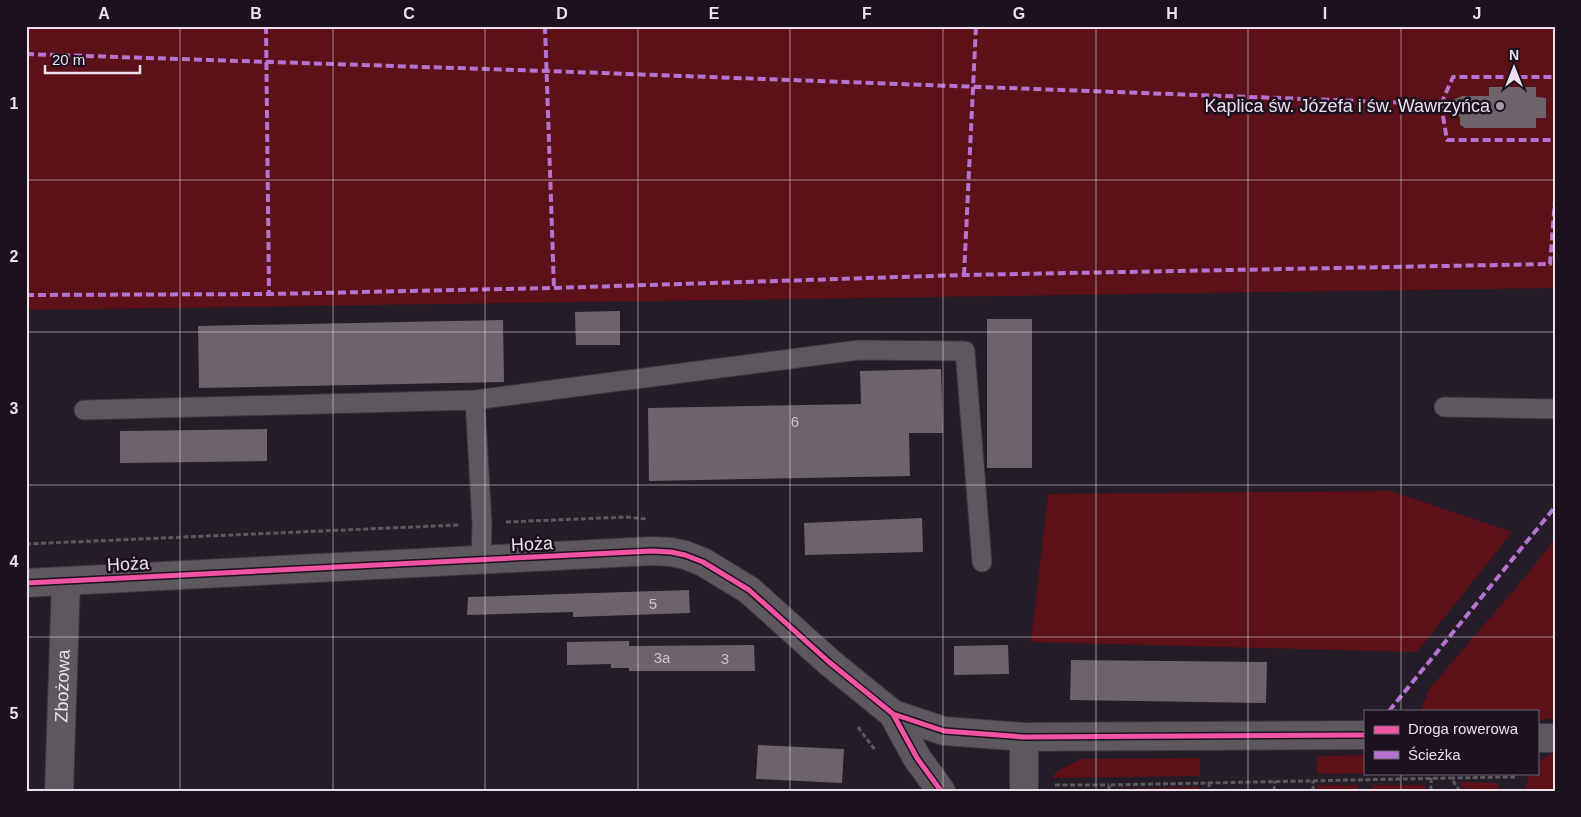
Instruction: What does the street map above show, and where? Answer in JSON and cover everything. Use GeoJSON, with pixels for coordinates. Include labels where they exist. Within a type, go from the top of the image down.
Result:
{"type":"FeatureCollection","features":[{"type":"Feature","properties":{"kind":"street","name":"Hoża"},"geometry":{"type":"LineString","coordinates":[[26,583],[652,551],[685,555],[703,562],[749,590],[830,662],[893,714],[917,758],[941,791]]}},
{"type":"Feature","properties":{"kind":"street","name":"Zbożowa"},"geometry":{"type":"LineString","coordinates":[[59,791],[66,581]]}},
{"type":"Feature","properties":{"kind":"street"},"geometry":{"type":"LineString","coordinates":[[893,714],[944,731],[1024,737],[1364,735]]}},
{"type":"Feature","properties":{"kind":"street"},"geometry":{"type":"LineString","coordinates":[[1024,737],[1035,788]]}},
{"type":"Feature","properties":{"kind":"street"},"geometry":{"type":"LineString","coordinates":[[1538,738],[1555,738]]}},
{"type":"Feature","properties":{"kind":"lane"},"geometry":{"type":"LineString","coordinates":[[84,410],[475,400],[859,350],[965,351],[982,562]]}},
{"type":"Feature","properties":{"kind":"lane"},"geometry":{"type":"LineString","coordinates":[[475,400],[482,524],[481,560]]}},
{"type":"Feature","properties":{"kind":"lane"},"geometry":{"type":"LineString","coordinates":[[1444,407],[1555,408]]}},
{"type":"Feature","properties":{"kind":"path"},"geometry":{"type":"LineString","coordinates":[[853,721],[877,752]]}},
{"type":"Feature","properties":{"kind":"path"},"geometry":{"type":"LineString","coordinates":[[1035,788],[1109,784],[1516,777]]}},
{"type":"Feature","properties":{"kind":"path"},"geometry":{"type":"LineString","coordinates":[[1431,778],[1431,791]]}},
{"type":"Feature","properties":{"kind":"path"},"geometry":{"type":"LineString","coordinates":[[1451,778],[1460,791]]}},
{"type":"Feature","properties":{"kind":"path"},"geometry":{"type":"LineString","coordinates":[[1274,791],[1275,781]]}},
{"type":"Feature","properties":{"kind":"path"},"geometry":{"type":"LineString","coordinates":[[1313,781],[1313,791]]}},
{"type":"Feature","properties":{"kind":"path"},"geometry":{"type":"LineString","coordinates":[[1209,782],[1209,791]]}},
{"type":"Feature","properties":{"kind":"path"},"geometry":{"type":"LineString","coordinates":[[1109,784],[1109,791]]}},
{"type":"Feature","properties":{"kind":"shaded area"},"geometry":{"type":"Polygon","coordinates":[[[26,26],[1555,26],[1555,288],[26,310],[26,26]]]}},
{"type":"Feature","properties":{"kind":"shaded area"},"geometry":{"type":"Polygon","coordinates":[[[1391,491],[1512,532],[1417,652],[1031,642],[1048,494],[1391,491]]]}},
{"type":"Feature","properties":{"kind":"shaded area"},"geometry":{"type":"Polygon","coordinates":[[[1555,538],[1555,719],[1538,719],[1538,710],[1420,710],[1430,688],[1530,571],[1555,538]]]}},
{"type":"Feature","properties":{"kind":"shaded area"},"geometry":{"type":"Polygon","coordinates":[[[1555,752],[1555,791],[1525,791],[1529,774],[1538,774],[1538,762],[1555,752]]]}},
{"type":"Feature","properties":{"kind":"shaded area"},"geometry":{"type":"Polygon","coordinates":[[[1364,755],[1364,774],[1317,774],[1317,756],[1364,755]]]}},
{"type":"Feature","properties":{"kind":"shaded area"},"geometry":{"type":"Polygon","coordinates":[[[1200,758],[1200,776],[1052,778],[1056,772],[1080,759],[1200,758]]]}},
{"type":"Feature","properties":{"kind":"shaded area"},"geometry":{"type":"Polygon","coordinates":[[[1459,782],[1497,783],[1500,791],[1465,791],[1459,782]]]}},
{"type":"Feature","properties":{"kind":"shaded area"},"geometry":{"type":"Polygon","coordinates":[[[1317,785],[1358,785],[1358,791],[1317,791],[1317,785]]]}},
{"type":"Feature","properties":{"kind":"shaded area"},"geometry":{"type":"Polygon","coordinates":[[[1372,785],[1425,785],[1425,791],[1372,791],[1372,785]]]}},
{"type":"Feature","properties":{"kind":"shaded area"},"geometry":{"type":"Polygon","coordinates":[[[1199,787],[1199,791],[1116,791],[1116,789],[1199,787]]]}},
{"type":"Feature","properties":{"kind":"building","name":"Kaplica św. Józefa i św. Wawrzyńca"},"geometry":{"type":"Polygon","coordinates":[[[1489,87],[1536,87],[1536,97],[1546,98],[1546,118],[1536,118],[1536,128],[1465,128],[1460,125],[1460,117],[1453,113],[1453,100],[1462,96],[1489,96],[1489,87]]]}},
{"type":"Feature","properties":{"kind":"building"},"geometry":{"type":"Polygon","coordinates":[[[620,311],[620,345],[576,345],[575,312],[620,311]]]}},
{"type":"Feature","properties":{"kind":"building"},"geometry":{"type":"Polygon","coordinates":[[[987,319],[1032,319],[1032,468],[987,468],[987,319]]]}},
{"type":"Feature","properties":{"kind":"building"},"geometry":{"type":"Polygon","coordinates":[[[503,320],[504,382],[199,388],[198,326],[503,320]]]}},
{"type":"Feature","properties":{"kind":"building"},"geometry":{"type":"Polygon","coordinates":[[[941,369],[943,433],[909,433],[910,476],[649,481],[648,408],[861,404],[860,371],[941,369]]]}},
{"type":"Feature","properties":{"kind":"building"},"geometry":{"type":"Polygon","coordinates":[[[267,429],[267,461],[120,463],[120,431],[267,429]]]}},
{"type":"Feature","properties":{"kind":"building"},"geometry":{"type":"Polygon","coordinates":[[[922,518],[923,552],[805,555],[804,523],[922,518]]]}},
{"type":"Feature","properties":{"kind":"building"},"geometry":{"type":"Polygon","coordinates":[[[689,590],[690,613],[573,617],[573,612],[467,615],[468,597],[689,590]]]}},
{"type":"Feature","properties":{"kind":"building"},"geometry":{"type":"Polygon","coordinates":[[[629,641],[629,646],[754,645],[755,671],[629,671],[629,668],[611,668],[611,664],[567,665],[567,642],[629,641]]]}},
{"type":"Feature","properties":{"kind":"building"},"geometry":{"type":"Polygon","coordinates":[[[1008,645],[1009,674],[954,675],[954,646],[1008,645]]]}},
{"type":"Feature","properties":{"kind":"building"},"geometry":{"type":"Polygon","coordinates":[[[1071,660],[1267,662],[1266,703],[1070,700],[1071,660]]]}},
{"type":"Feature","properties":{"kind":"building"},"geometry":{"type":"Polygon","coordinates":[[[758,745],[844,749],[842,783],[756,779],[758,745]]]}},
{"type":"Feature","properties":{"kind":"marked path"},"geometry":{"type":"LineString","coordinates":[[266,26],[269,294]]}},
{"type":"Feature","properties":{"kind":"marked path"},"geometry":{"type":"LineString","coordinates":[[545,26],[554,288]]}},
{"type":"Feature","properties":{"kind":"marked path"},"geometry":{"type":"LineString","coordinates":[[964,275],[976,26]]}},
{"type":"Feature","properties":{"kind":"marked path"},"geometry":{"type":"LineString","coordinates":[[26,54],[1441,104],[1447,140],[1555,140]]}},
{"type":"Feature","properties":{"kind":"marked path"},"geometry":{"type":"LineString","coordinates":[[1441,104],[1453,77],[1555,77]]}},
{"type":"Feature","properties":{"kind":"marked path"},"geometry":{"type":"LineString","coordinates":[[26,295],[269,294],[554,288],[964,275],[1550,264],[1555,200]]}},
{"type":"Feature","properties":{"kind":"marked path"},"geometry":{"type":"LineString","coordinates":[[1390,710],[1555,507]]}},
{"type":"Feature","properties":{"kind":"cycle path"},"geometry":{"type":"LineString","coordinates":[[26,583],[652,551],[685,555],[703,562],[749,590],[829,662],[893,714],[917,758],[941,791]]}},
{"type":"Feature","properties":{"kind":"cycle path"},"geometry":{"type":"LineString","coordinates":[[893,714],[944,731],[1024,737],[1364,735]]}},
{"type":"Feature","properties":{"kind":"place","name":"Kaplica św. Józefa i św. Wawrzyńca"},"geometry":{"type":"Point","coordinates":[1500,106]}}]}
